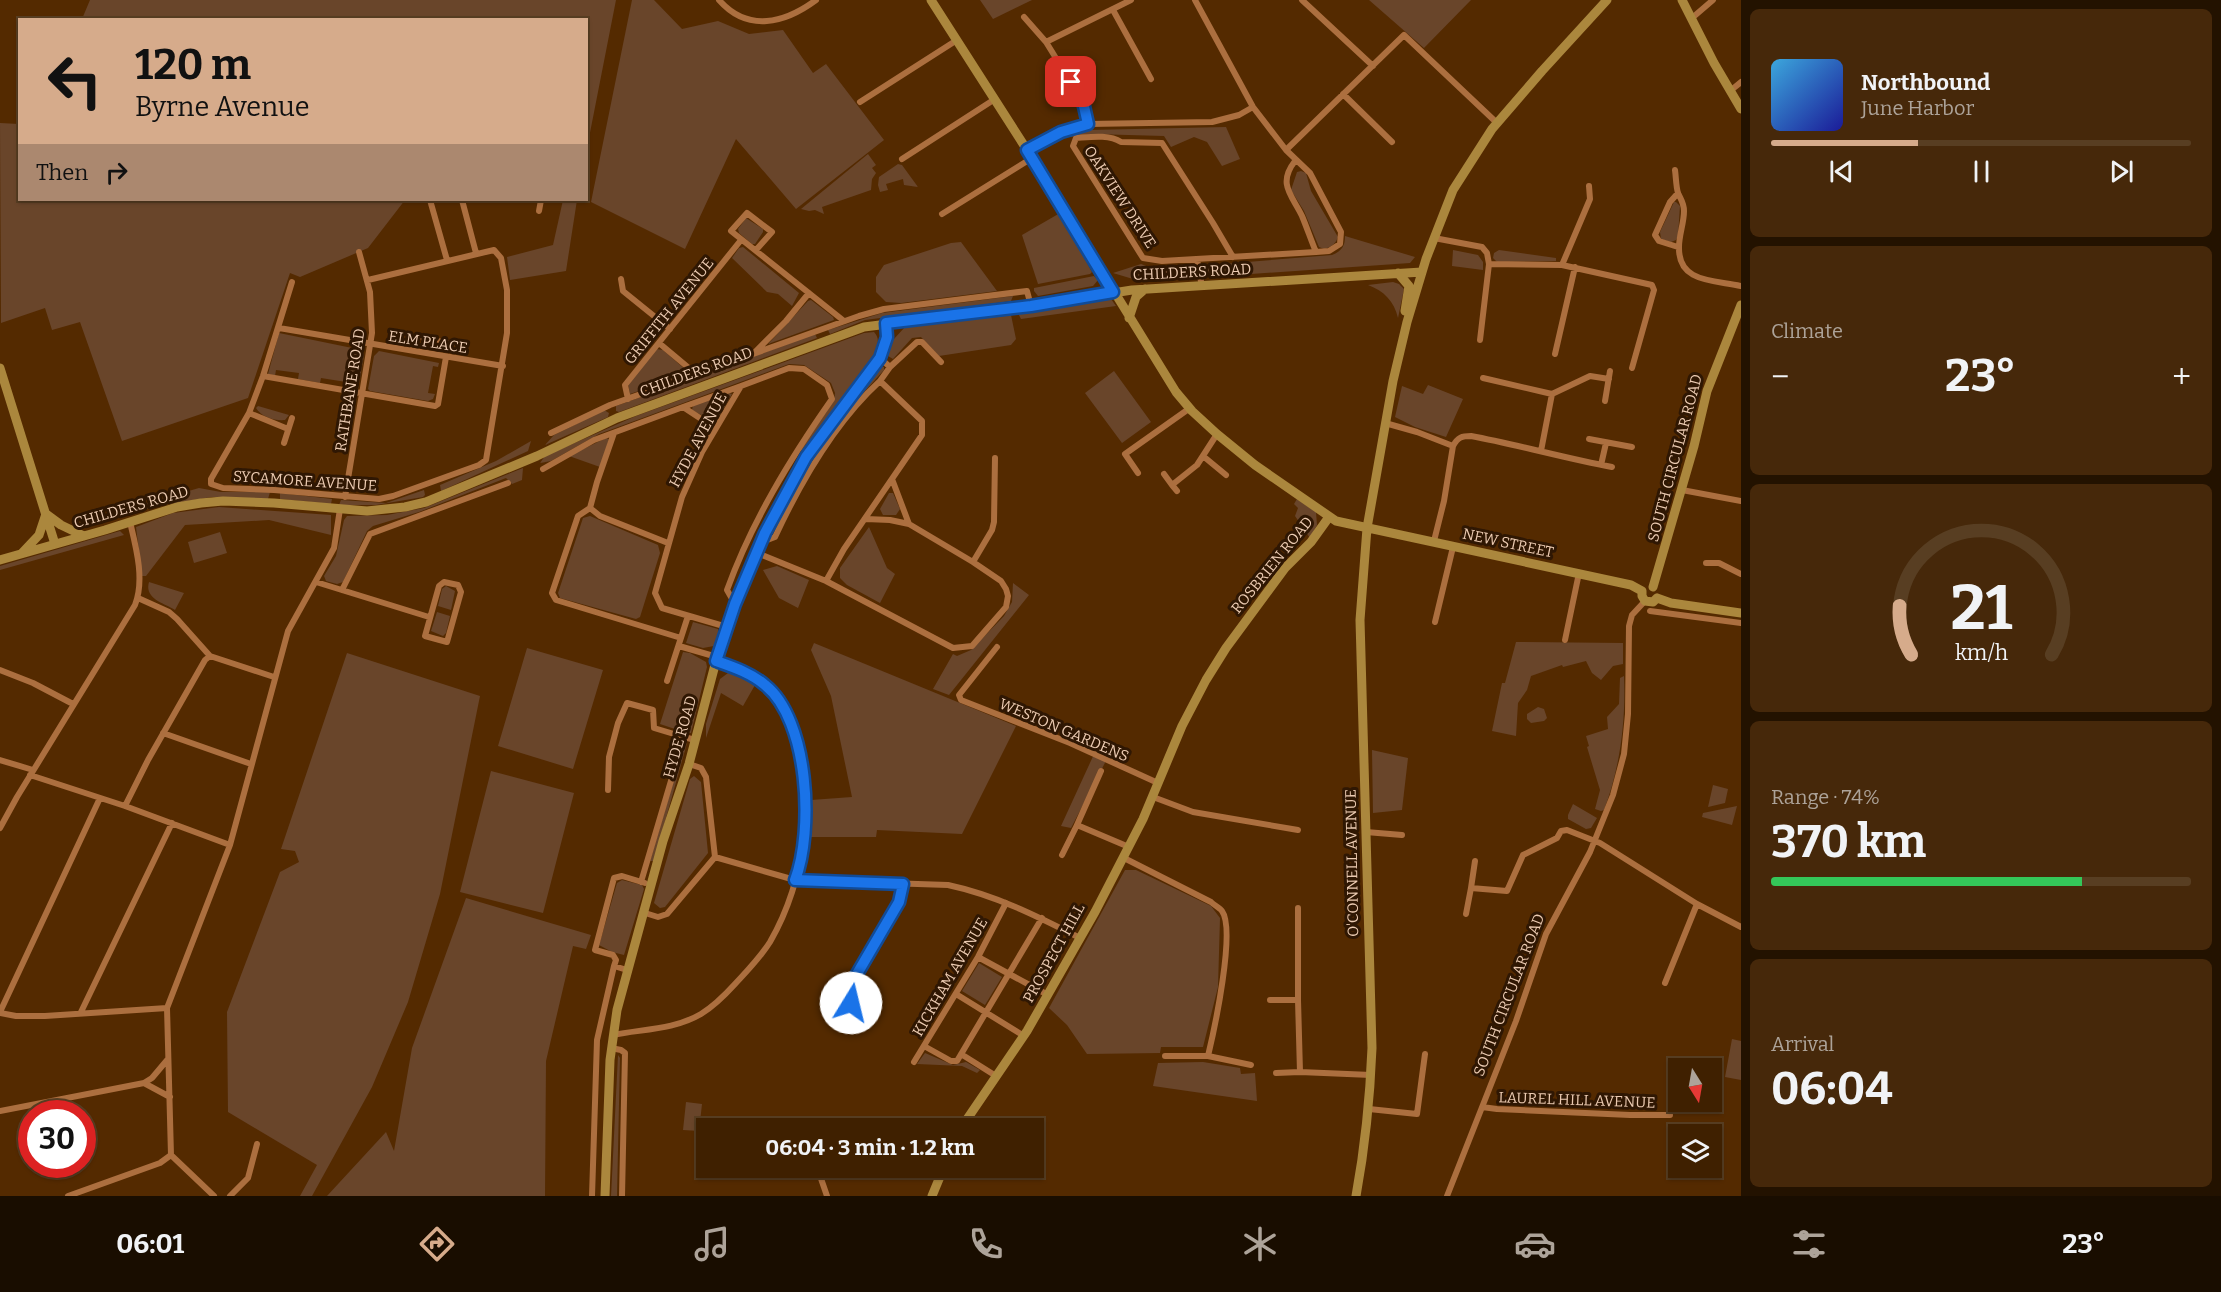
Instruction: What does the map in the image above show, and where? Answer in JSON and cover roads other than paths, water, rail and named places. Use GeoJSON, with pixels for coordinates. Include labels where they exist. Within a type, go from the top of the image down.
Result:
{"type":"FeatureCollection","features":[{"type":"Feature","properties":{"kind":"main road","name":"ROSBRIEN ROAD"},"geometry":{"type":"LineString","coordinates":[[931,0],[1030,154],[1176,392],[1217,434],[1255,465],[1329,516],[1311,542],[1285,568],[1226,648],[1187,716],[1158,783]]}},
{"type":"Feature","properties":{"kind":"main road"},"geometry":{"type":"LineString","coordinates":[[1407,322],[1434,238],[1454,190],[1480,146],[1497,123],[1607,0]]}},
{"type":"Feature","properties":{"kind":"main road"},"geometry":{"type":"LineString","coordinates":[[1682,0],[1741,109]]}},
{"type":"Feature","properties":{"kind":"main road","name":"CHILDERS ROAD"},"geometry":{"type":"LineString","coordinates":[[0,560],[177,507],[201,503],[223,501],[274,503],[367,511],[405,507],[436,498],[537,456],[616,418],[864,327],[1031,306],[1113,292],[1422,272]]}},
{"type":"Feature","properties":{"kind":"main road"},"geometry":{"type":"LineString","coordinates":[[1398,273],[1409,286],[1405,313],[1407,322]]}},
{"type":"Feature","properties":{"kind":"main road"},"geometry":{"type":"LineString","coordinates":[[1129,318],[1136,297],[1145,289]]}},
{"type":"Feature","properties":{"kind":"main road","name":"SOUTH CIRCULAR ROAD"},"geometry":{"type":"LineString","coordinates":[[1653,587],[1682,490],[1707,391],[1741,305]]}},
{"type":"Feature","properties":{"kind":"main road","name":"O'CONNELL AVENUE"},"geometry":{"type":"LineString","coordinates":[[1356,1196],[1364,1155],[1371,1075],[1360,620],[1367,528],[1384,422],[1407,322]]}},
{"type":"Feature","properties":{"kind":"main road","name":"HYDE ROAD"},"geometry":{"type":"LineString","coordinates":[[605,1196],[607,1114],[613,1035],[627,970],[645,913],[663,841],[689,764],[727,627],[763,538],[806,457],[880,358],[887,337],[886,323]]}},
{"type":"Feature","properties":{"kind":"main road"},"geometry":{"type":"LineString","coordinates":[[0,368],[55,544]]}},
{"type":"Feature","properties":{"kind":"main road"},"geometry":{"type":"LineString","coordinates":[[46,514],[61,525],[84,536]]}},
{"type":"Feature","properties":{"kind":"main road"},"geometry":{"type":"LineString","coordinates":[[22,553],[39,536],[46,514]]}},
{"type":"Feature","properties":{"kind":"main road","name":"NEW STREET"},"geometry":{"type":"LineString","coordinates":[[1329,516],[1336,521],[1631,585],[1642,591]]}},
{"type":"Feature","properties":{"kind":"main road"},"geometry":{"type":"LineString","coordinates":[[1646,587],[1653,587],[1657,591],[1657,598],[1653,602],[1645,601],[1642,591],[1646,587]]}},
{"type":"Feature","properties":{"kind":"main road"},"geometry":{"type":"LineString","coordinates":[[1657,598],[1671,603],[1741,613]]}},
{"type":"Feature","properties":{"kind":"main road","name":"PROSPECT HILL"},"geometry":{"type":"LineString","coordinates":[[968,1118],[1024,1036],[1048,995],[1124,858],[1158,783]]}},
{"type":"Feature","properties":{"kind":"main road"},"geometry":{"type":"LineString","coordinates":[[932,1196],[939,1178]]}},
{"type":"Feature","properties":{"kind":"street"},"geometry":{"type":"LineString","coordinates":[[719,0],[736,14],[756,22],[784,19],[816,0]]}},
{"type":"Feature","properties":{"kind":"street"},"geometry":{"type":"LineString","coordinates":[[1046,42],[1131,0]]}},
{"type":"Feature","properties":{"kind":"street"},"geometry":{"type":"LineString","coordinates":[[1195,0],[1253,107],[1295,160],[1286,179],[1287,188],[1316,252]]}},
{"type":"Feature","properties":{"kind":"street"},"geometry":{"type":"LineString","coordinates":[[1302,0],[1373,66]]}},
{"type":"Feature","properties":{"kind":"street"},"geometry":{"type":"LineString","coordinates":[[1692,18],[1713,0]]}},
{"type":"Feature","properties":{"kind":"street"},"geometry":{"type":"LineString","coordinates":[[1113,9],[1151,79]]}},
{"type":"Feature","properties":{"kind":"street"},"geometry":{"type":"LineString","coordinates":[[1024,17],[1046,42],[1083,102],[1088,124]]}},
{"type":"Feature","properties":{"kind":"street"},"geometry":{"type":"LineString","coordinates":[[1286,150],[1404,35],[1497,123]]}},
{"type":"Feature","properties":{"kind":"street"},"geometry":{"type":"LineString","coordinates":[[860,102],[957,40]]}},
{"type":"Feature","properties":{"kind":"street"},"geometry":{"type":"LineString","coordinates":[[1730,91],[1741,82]]}},
{"type":"Feature","properties":{"kind":"street"},"geometry":{"type":"LineString","coordinates":[[1343,94],[1392,142]]}},
{"type":"Feature","properties":{"kind":"street"},"geometry":{"type":"LineString","coordinates":[[902,159],[995,99]]}},
{"type":"Feature","properties":{"kind":"street"},"geometry":{"type":"LineString","coordinates":[[942,214],[1061,132],[1088,124],[1212,122],[1239,115],[1253,107]]}},
{"type":"Feature","properties":{"kind":"street","name":"OAKVIEW DRIVE"},"geometry":{"type":"LineString","coordinates":[[1233,257],[1161,143],[1121,142],[1116,139],[1091,136],[1076,138],[1073,146],[1143,258],[1162,261],[1233,257],[1316,252],[1335,249],[1340,244],[1341,232],[1310,173],[1295,160]]}},
{"type":"Feature","properties":{"kind":"street"},"geometry":{"type":"LineString","coordinates":[[1676,170],[1678,193],[1683,200],[1684,211],[1678,247],[1680,262],[1693,276],[1741,286]]}},
{"type":"Feature","properties":{"kind":"street"},"geometry":{"type":"LineString","coordinates":[[1562,265],[1590,199],[1589,186]]}},
{"type":"Feature","properties":{"kind":"street"},"geometry":{"type":"LineString","coordinates":[[1678,193],[1670,202],[1655,235],[1659,241],[1678,247]]}},
{"type":"Feature","properties":{"kind":"street"},"geometry":{"type":"LineString","coordinates":[[430,201],[447,260]]}},
{"type":"Feature","properties":{"kind":"street"},"geometry":{"type":"LineString","coordinates":[[462,201],[476,253]]}},
{"type":"Feature","properties":{"kind":"street"},"geometry":{"type":"LineString","coordinates":[[539,211],[541,201]]}},
{"type":"Feature","properties":{"kind":"street"},"geometry":{"type":"LineString","coordinates":[[756,250],[772,232],[747,213],[731,231],[844,321]]}},
{"type":"Feature","properties":{"kind":"street"},"geometry":{"type":"LineString","coordinates":[[1434,238],[1482,247],[1487,253],[1489,264],[1480,340]]}},
{"type":"Feature","properties":{"kind":"street","name":"GRIFFITH AVENUE"},"geometry":{"type":"LineString","coordinates":[[628,399],[625,385],[741,240]]}},
{"type":"Feature","properties":{"kind":"street","name":"SYCAMORE AVENUE"},"geometry":{"type":"LineString","coordinates":[[249,413],[210,481],[211,484],[223,488],[274,489],[345,497],[386,498],[479,465],[486,460],[507,333],[507,297],[501,258],[494,250],[368,280]]}},
{"type":"Feature","properties":{"kind":"street","name":"RATHBANE ROAD"},"geometry":{"type":"LineString","coordinates":[[345,497],[371,344],[372,307],[368,280],[359,252]]}},
{"type":"Feature","properties":{"kind":"street"},"geometry":{"type":"LineString","coordinates":[[1197,259],[1202,287]]}},
{"type":"Feature","properties":{"kind":"street"},"geometry":{"type":"LineString","coordinates":[[1489,264],[1562,265],[1652,285],[1654,290],[1632,368]]}},
{"type":"Feature","properties":{"kind":"street"},"geometry":{"type":"LineString","coordinates":[[1555,354],[1575,267]]}},
{"type":"Feature","properties":{"kind":"street"},"geometry":{"type":"LineString","coordinates":[[621,279],[623,291],[670,328]]}},
{"type":"Feature","properties":{"kind":"street"},"geometry":{"type":"LineString","coordinates":[[288,429],[249,413],[279,328],[291,282]]}},
{"type":"Feature","properties":{"kind":"street"},"geometry":{"type":"LineString","coordinates":[[551,433],[610,405],[844,321],[884,309],[1027,291],[1031,306]]}},
{"type":"Feature","properties":{"kind":"street"},"geometry":{"type":"LineString","coordinates":[[753,354],[786,321],[808,293]]}},
{"type":"Feature","properties":{"kind":"street","name":"ELM PLACE"},"geometry":{"type":"LineString","coordinates":[[279,328],[503,366]]}},
{"type":"Feature","properties":{"kind":"street"},"geometry":{"type":"LineString","coordinates":[[821,330],[825,341]]}},
{"type":"Feature","properties":{"kind":"street"},"geometry":{"type":"LineString","coordinates":[[423,338],[452,344]]}},
{"type":"Feature","properties":{"kind":"street"},"geometry":{"type":"LineString","coordinates":[[434,355],[437,341]]}},
{"type":"Feature","properties":{"kind":"street"},"geometry":{"type":"LineString","coordinates":[[753,528],[763,538],[775,537],[815,463],[851,410],[917,342],[922,342],[941,362]]}},
{"type":"Feature","properties":{"kind":"street"},"geometry":{"type":"LineString","coordinates":[[658,343],[696,374]]}},
{"type":"Feature","properties":{"kind":"street"},"geometry":{"type":"LineString","coordinates":[[263,376],[435,406],[438,404],[446,357]]}},
{"type":"Feature","properties":{"kind":"street"},"geometry":{"type":"LineString","coordinates":[[880,358],[890,368]]}},
{"type":"Feature","properties":{"kind":"street","name":"HYDE AVENUE"},"geometry":{"type":"LineString","coordinates":[[727,627],[662,608],[655,593],[668,543],[682,497],[716,428],[741,386],[789,368],[804,369],[827,385],[832,399],[795,452],[753,528],[728,590],[735,604]]}},
{"type":"Feature","properties":{"kind":"street"},"geometry":{"type":"LineString","coordinates":[[1605,401],[1610,371]]}},
{"type":"Feature","properties":{"kind":"street"},"geometry":{"type":"LineString","coordinates":[[1483,378],[1552,394],[1590,376],[1609,379]]}},
{"type":"Feature","properties":{"kind":"street"},"geometry":{"type":"LineString","coordinates":[[826,581],[844,549],[922,435],[924,427],[922,421],[877,384],[864,378]]}},
{"type":"Feature","properties":{"kind":"street"},"geometry":{"type":"LineString","coordinates":[[543,470],[584,445],[741,386]]}},
{"type":"Feature","properties":{"kind":"street"},"geometry":{"type":"LineString","coordinates":[[1540,451],[1552,394]]}},
{"type":"Feature","properties":{"kind":"street"},"geometry":{"type":"LineString","coordinates":[[610,405],[616,418]]}},
{"type":"Feature","properties":{"kind":"street"},"geometry":{"type":"LineString","coordinates":[[683,407],[716,428]]}},
{"type":"Feature","properties":{"kind":"street"},"geometry":{"type":"LineString","coordinates":[[1138,473],[1125,454],[1190,408]]}},
{"type":"Feature","properties":{"kind":"street"},"geometry":{"type":"LineString","coordinates":[[284,443],[292,418]]}},
{"type":"Feature","properties":{"kind":"street"},"geometry":{"type":"LineString","coordinates":[[1384,422],[1453,446]]}},
{"type":"Feature","properties":{"kind":"street"},"geometry":{"type":"LineString","coordinates":[[614,433],[590,508],[578,516],[552,593],[556,600],[681,638]]}},
{"type":"Feature","properties":{"kind":"street"},"geometry":{"type":"LineString","coordinates":[[1164,474],[1174,488],[1197,465],[1217,434]]}},
{"type":"Feature","properties":{"kind":"street"},"geometry":{"type":"LineString","coordinates":[[1434,542],[1444,501],[1453,446],[1462,436],[1471,436],[1549,455],[1612,467]]}},
{"type":"Feature","properties":{"kind":"street"},"geometry":{"type":"LineString","coordinates":[[1589,439],[1632,447]]}},
{"type":"Feature","properties":{"kind":"street"},"geometry":{"type":"LineString","coordinates":[[1601,465],[1606,442]]}},
{"type":"Feature","properties":{"kind":"street"},"geometry":{"type":"LineString","coordinates":[[795,452],[815,463]]}},
{"type":"Feature","properties":{"kind":"street"},"geometry":{"type":"LineString","coordinates":[[1203,456],[1226,475]]}},
{"type":"Feature","properties":{"kind":"street"},"geometry":{"type":"LineString","coordinates":[[973,562],[992,530],[994,522],[995,458]]}},
{"type":"Feature","properties":{"kind":"street"},"geometry":{"type":"LineString","coordinates":[[892,479],[909,524]]}},
{"type":"Feature","properties":{"kind":"street"},"geometry":{"type":"LineString","coordinates":[[430,483],[436,498]]}},
{"type":"Feature","properties":{"kind":"street"},"geometry":{"type":"LineString","coordinates":[[342,590],[370,534],[508,483]]}},
{"type":"Feature","properties":{"kind":"street"},"geometry":{"type":"LineString","coordinates":[[274,489],[274,503]]}},
{"type":"Feature","properties":{"kind":"street"},"geometry":{"type":"LineString","coordinates":[[1682,490],[1741,501]]}},
{"type":"Feature","properties":{"kind":"street"},"geometry":{"type":"LineString","coordinates":[[590,508],[600,516],[668,543]]}},
{"type":"Feature","properties":{"kind":"street"},"geometry":{"type":"LineString","coordinates":[[214,1196],[171,1155],[168,1008],[230,845],[290,625],[334,548],[340,509]]}},
{"type":"Feature","properties":{"kind":"street"},"geometry":{"type":"LineString","coordinates":[[757,553],[826,581],[953,648],[972,646],[1005,607],[1008,596],[1001,581],[909,524],[866,519]]}},
{"type":"Feature","properties":{"kind":"street"},"geometry":{"type":"LineString","coordinates":[[0,828],[138,598],[137,560],[130,522]]}},
{"type":"Feature","properties":{"kind":"street"},"geometry":{"type":"LineString","coordinates":[[1435,622],[1453,547]]}},
{"type":"Feature","properties":{"kind":"street"},"geometry":{"type":"LineString","coordinates":[[1706,563],[1719,563],[1741,574]]}},
{"type":"Feature","properties":{"kind":"street"},"geometry":{"type":"LineString","coordinates":[[736,567],[749,573]]}},
{"type":"Feature","properties":{"kind":"street"},"geometry":{"type":"LineString","coordinates":[[1565,640],[1579,573]]}},
{"type":"Feature","properties":{"kind":"street"},"geometry":{"type":"LineString","coordinates":[[316,582],[429,617]]}},
{"type":"Feature","properties":{"kind":"street"},"geometry":{"type":"LineString","coordinates":[[440,583],[460,587],[447,642],[425,636],[429,617],[440,583]]}},
{"type":"Feature","properties":{"kind":"street"},"geometry":{"type":"LineString","coordinates":[[138,598],[169,612],[210,656],[274,677]]}},
{"type":"Feature","properties":{"kind":"street","name":"SOUTH CIRCULAR ROAD"},"geometry":{"type":"LineString","coordinates":[[1447,1196],[1516,1021],[1546,934],[1594,841],[1609,805],[1624,754],[1628,714],[1629,626],[1632,615],[1645,601]]}},
{"type":"Feature","properties":{"kind":"street"},"geometry":{"type":"LineString","coordinates":[[1650,611],[1741,623]]}},
{"type":"Feature","properties":{"kind":"street"},"geometry":{"type":"LineString","coordinates":[[667,681],[688,616]]}},
{"type":"Feature","properties":{"kind":"street"},"geometry":{"type":"LineString","coordinates":[[613,1035],[673,1025],[701,1014],[714,1005],[754,964],[777,926],[795,880],[803,839],[806,807],[804,769],[798,741],[785,711],[766,685],[744,671],[679,646]]}},
{"type":"Feature","properties":{"kind":"street","name":"WESTON GARDENS"},"geometry":{"type":"LineString","coordinates":[[997,648],[959,695],[961,700],[1071,743],[1158,783]]}},
{"type":"Feature","properties":{"kind":"street"},"geometry":{"type":"LineString","coordinates":[[125,806],[163,733],[205,660],[210,656]]}},
{"type":"Feature","properties":{"kind":"street"},"geometry":{"type":"LineString","coordinates":[[0,670],[33,682],[73,704]]}},
{"type":"Feature","properties":{"kind":"street"},"geometry":{"type":"LineString","coordinates":[[608,790],[609,757],[618,723],[627,703],[652,710],[654,728],[695,740]]}},
{"type":"Feature","properties":{"kind":"street"},"geometry":{"type":"LineString","coordinates":[[163,733],[251,764]]}},
{"type":"Feature","properties":{"kind":"street"},"geometry":{"type":"LineString","coordinates":[[641,882],[684,737]]}},
{"type":"Feature","properties":{"kind":"street"},"geometry":{"type":"LineString","coordinates":[[0,759],[32,773],[230,845]]}},
{"type":"Feature","properties":{"kind":"street"},"geometry":{"type":"LineString","coordinates":[[645,913],[658,916],[667,914],[715,857],[706,777],[701,768],[689,764]]}},
{"type":"Feature","properties":{"kind":"street"},"geometry":{"type":"LineString","coordinates":[[1062,855],[1101,771]]}},
{"type":"Feature","properties":{"kind":"street"},"geometry":{"type":"LineString","coordinates":[[1152,796],[1193,812],[1298,830]]}},
{"type":"Feature","properties":{"kind":"street"},"geometry":{"type":"LineString","coordinates":[[100,798],[0,1012],[16,1016],[168,1008]]}},
{"type":"Feature","properties":{"kind":"street"},"geometry":{"type":"LineString","coordinates":[[81,1012],[172,823]]}},
{"type":"Feature","properties":{"kind":"street"},"geometry":{"type":"LineString","coordinates":[[1077,825],[1129,847]]}},
{"type":"Feature","properties":{"kind":"street"},"geometry":{"type":"LineString","coordinates":[[1471,888],[1507,891],[1523,855],[1557,838],[1561,831],[1567,830],[1594,841],[1697,904],[1741,927]]}},
{"type":"Feature","properties":{"kind":"street"},"geometry":{"type":"LineString","coordinates":[[1366,832],[1402,835]]}},
{"type":"Feature","properties":{"kind":"street"},"geometry":{"type":"LineString","coordinates":[[715,857],[795,880],[948,885],[971,890],[1042,918],[1080,938]]}},
{"type":"Feature","properties":{"kind":"street"},"geometry":{"type":"LineString","coordinates":[[1124,858],[1211,902],[1223,911],[1227,925],[1221,1001],[1208,1056]]}},
{"type":"Feature","properties":{"kind":"street"},"geometry":{"type":"LineString","coordinates":[[1466,914],[1475,861]]}},
{"type":"Feature","properties":{"kind":"street"},"geometry":{"type":"LineString","coordinates":[[592,1196],[597,1040],[615,956],[595,950],[614,878],[622,876],[652,886]]}},
{"type":"Feature","properties":{"kind":"street"},"geometry":{"type":"LineString","coordinates":[[847,991],[899,902],[903,884]]}},
{"type":"Feature","properties":{"kind":"street","name":"KICKHAM AVENUE"},"geometry":{"type":"LineString","coordinates":[[914,1062],[978,957],[1006,903]]}},
{"type":"Feature","properties":{"kind":"street"},"geometry":{"type":"LineString","coordinates":[[1665,982],[1697,904]]}},
{"type":"Feature","properties":{"kind":"street"},"geometry":{"type":"LineString","coordinates":[[1299,908],[1300,1072]]}},
{"type":"Feature","properties":{"kind":"street"},"geometry":{"type":"LineString","coordinates":[[924,1046],[951,1061],[957,1061],[1042,918]]}},
{"type":"Feature","properties":{"kind":"street"},"geometry":{"type":"LineString","coordinates":[[978,957],[1048,995]]}},
{"type":"Feature","properties":{"kind":"street"},"geometry":{"type":"LineString","coordinates":[[614,966],[627,970]]}},
{"type":"Feature","properties":{"kind":"street"},"geometry":{"type":"LineString","coordinates":[[956,994],[1024,1036]]}},
{"type":"Feature","properties":{"kind":"street"},"geometry":{"type":"LineString","coordinates":[[1270,1000],[1298,1000]]}},
{"type":"Feature","properties":{"kind":"street"},"geometry":{"type":"LineString","coordinates":[[616,1049],[625,1053],[622,1196]]}},
{"type":"Feature","properties":{"kind":"street"},"geometry":{"type":"LineString","coordinates":[[961,1054],[996,1076]]}},
{"type":"Feature","properties":{"kind":"street"},"geometry":{"type":"LineString","coordinates":[[1369,1109],[1417,1114],[1425,1054]]}},
{"type":"Feature","properties":{"kind":"street"},"geometry":{"type":"LineString","coordinates":[[1165,1056],[1208,1056],[1251,1065]]}},
{"type":"Feature","properties":{"kind":"street"},"geometry":{"type":"LineString","coordinates":[[0,1111],[144,1083],[152,1078],[169,1059]]}},
{"type":"Feature","properties":{"kind":"street"},"geometry":{"type":"LineString","coordinates":[[1276,1073],[1371,1075]]}},
{"type":"Feature","properties":{"kind":"street"},"geometry":{"type":"LineString","coordinates":[[144,1083],[170,1097]]}},
{"type":"Feature","properties":{"kind":"street","name":"LAUREL HILL AVENUE"},"geometry":{"type":"LineString","coordinates":[[1482,1107],[1670,1115]]}},
{"type":"Feature","properties":{"kind":"street"},"geometry":{"type":"LineString","coordinates":[[230,1196],[248,1178],[257,1144]]}},
{"type":"Feature","properties":{"kind":"street"},"geometry":{"type":"LineString","coordinates":[[68,1196],[160,1163],[171,1155]]}},
{"type":"Feature","properties":{"kind":"street"},"geometry":{"type":"LineString","coordinates":[[821,1178],[827,1196]]}}]}
